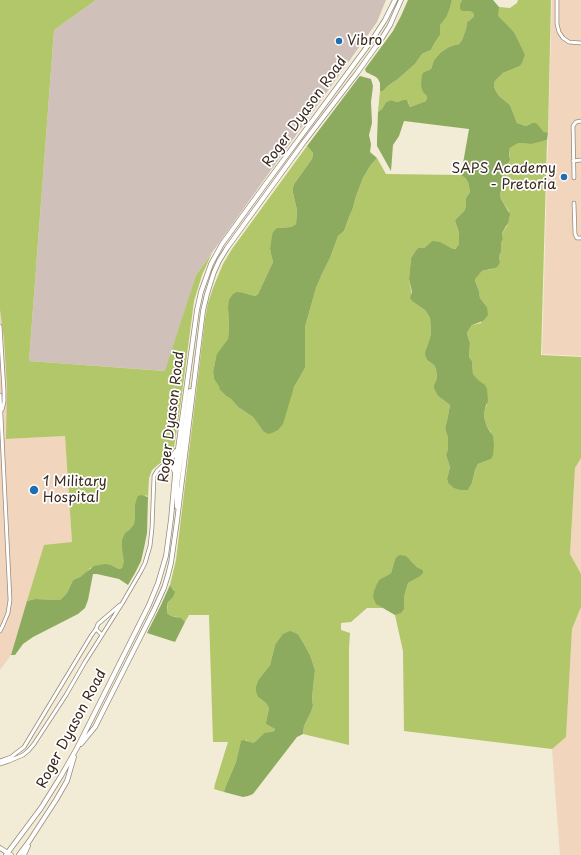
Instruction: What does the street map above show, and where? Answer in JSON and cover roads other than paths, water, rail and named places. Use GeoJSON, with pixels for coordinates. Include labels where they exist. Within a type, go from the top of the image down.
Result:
{"type":"FeatureCollection","features":[{"type":"Feature","properties":{"kind":"main road","name":"Roger Dyason Road"},"geometry":{"type":"LineString","coordinates":[[8,854],[41,808],[77,748],[149,605],[158,583],[166,556],[178,463],[178,448],[197,310],[201,292],[209,269],[219,249],[372,40],[385,20],[395,0]]}},
{"type":"Feature","properties":{"kind":"main road","name":"Roger Dyason Road"},"geometry":{"type":"LineString","coordinates":[[19,855],[67,781],[77,750],[95,727],[160,599],[164,588],[171,563],[178,521],[203,311],[214,272],[227,248],[304,142],[374,50],[390,25],[401,0]]}},
{"type":"Feature","properties":{"kind":"main road"},"geometry":{"type":"LineString","coordinates":[[262,189],[267,193]]}},
{"type":"Feature","properties":{"kind":"main road"},"geometry":{"type":"LineString","coordinates":[[178,521],[178,463],[189,397],[195,372]]}},
{"type":"Feature","properties":{"kind":"main road"},"geometry":{"type":"LineString","coordinates":[[175,477],[173,468],[168,464],[178,448]]}},
{"type":"Feature","properties":{"kind":"main road"},"geometry":{"type":"LineString","coordinates":[[24,855],[30,840]]}},
{"type":"Feature","properties":{"kind":"main road"},"geometry":{"type":"LineString","coordinates":[[0,848],[8,854]]}},
{"type":"Feature","properties":{"kind":"street"},"geometry":{"type":"LineString","coordinates":[[557,0],[557,24],[559,32],[563,38],[569,42],[581,43]]}},
{"type":"Feature","properties":{"kind":"street"},"geometry":{"type":"LineString","coordinates":[[574,178],[572,126],[576,122],[581,121]]}},
{"type":"Feature","properties":{"kind":"street"},"geometry":{"type":"LineString","coordinates":[[573,160],[581,160]]}},
{"type":"Feature","properties":{"kind":"street"},"geometry":{"type":"LineString","coordinates":[[574,203],[575,234],[577,238],[581,238]]}},
{"type":"Feature","properties":{"kind":"street"},"geometry":{"type":"LineString","coordinates":[[0,326],[4,391],[1,412]]}},
{"type":"Feature","properties":{"kind":"street"},"geometry":{"type":"LineString","coordinates":[[0,395],[10,600],[8,613],[0,631]]}},
{"type":"Feature","properties":{"kind":"street"},"geometry":{"type":"LineString","coordinates":[[0,764],[18,758],[28,751],[34,744],[123,602],[141,571],[150,546],[154,476],[159,468],[168,464],[178,463]]}},
{"type":"Feature","properties":{"kind":"street"},"geometry":{"type":"LineString","coordinates":[[0,761],[11,757],[24,747],[98,624],[123,602]]}},
{"type":"Feature","properties":{"kind":"street"},"geometry":{"type":"LineString","coordinates":[[96,629],[102,635]]}},
{"type":"Feature","properties":{"kind":"street"},"geometry":{"type":"LineString","coordinates":[[24,747],[28,751]]}},
{"type":"Feature","properties":{"kind":"place","name":"Vibro"},"geometry":{"type":"Point","coordinates":[339,41]}},
{"type":"Feature","properties":{"kind":"place","name":"SAPS Academy - Pretoria"},"geometry":{"type":"Point","coordinates":[564,177]}},
{"type":"Feature","properties":{"kind":"place","name":"1 Military Hospital"},"geometry":{"type":"Point","coordinates":[34,490]}}]}
